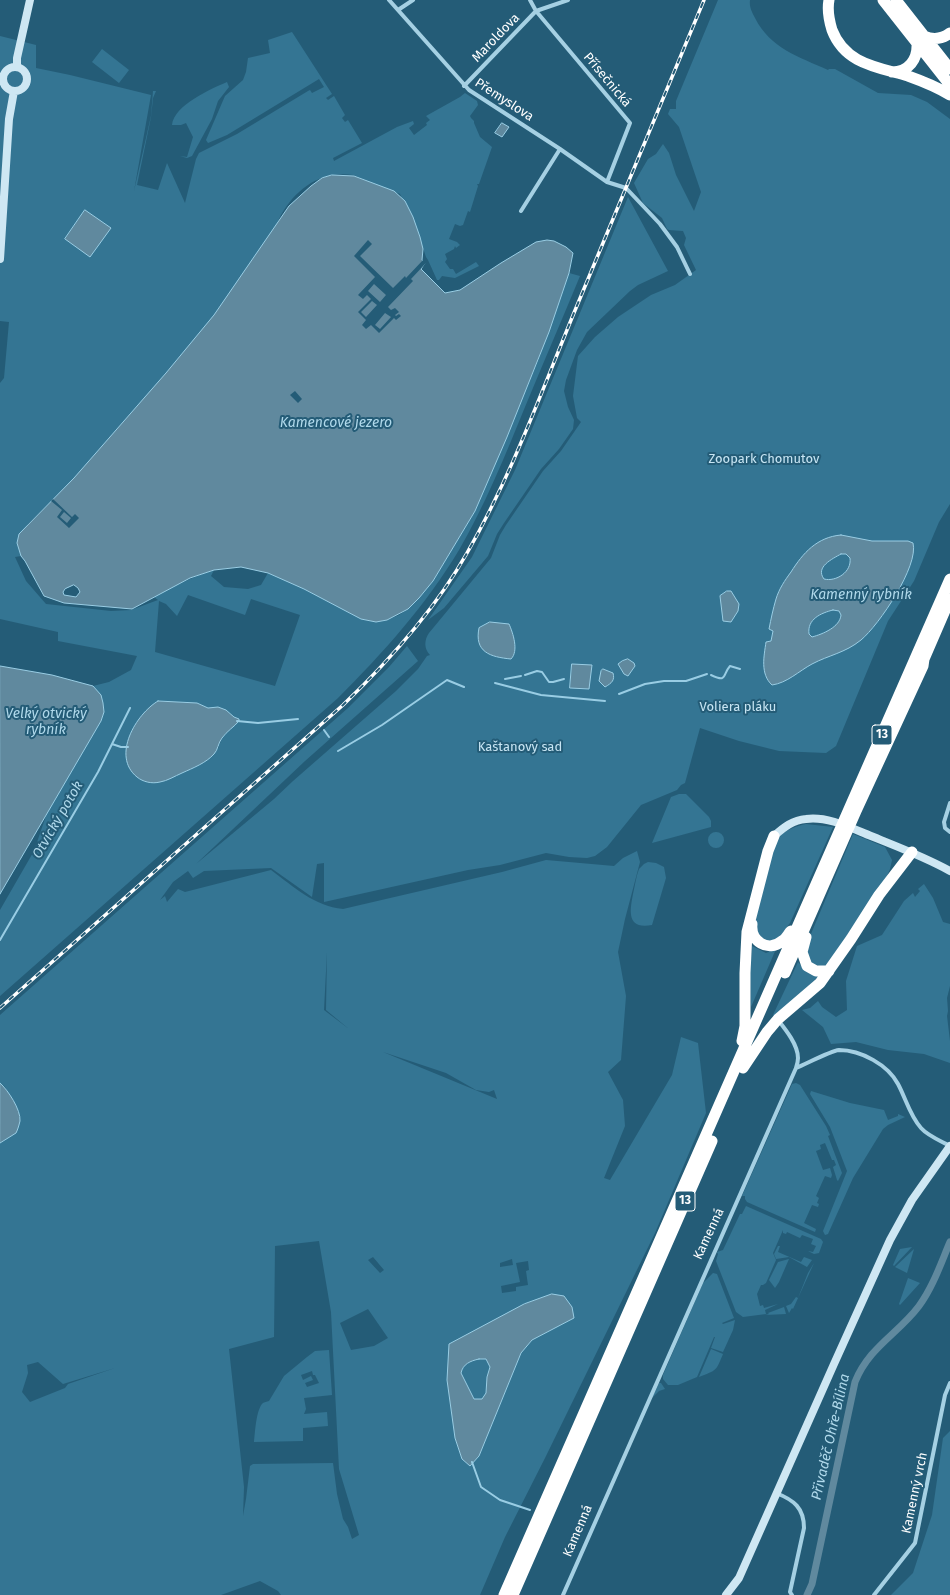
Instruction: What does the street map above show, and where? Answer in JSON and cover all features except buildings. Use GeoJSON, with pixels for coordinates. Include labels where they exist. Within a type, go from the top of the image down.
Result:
{"type":"FeatureCollection","features":[{"type":"Feature","properties":{"kind":"highway"},"geometry":{"type":"LineString","coordinates":[[830,0],[828,20],[837,42],[852,56],[874,67],[908,76],[950,95]]}},
{"type":"Feature","properties":{"kind":"highway"},"geometry":{"type":"LineString","coordinates":[[883,0],[920,40],[950,68]]}},
{"type":"Feature","properties":{"kind":"highway"},"geometry":{"type":"LineString","coordinates":[[896,0],[950,85]]}},
{"type":"Feature","properties":{"kind":"highway"},"geometry":{"type":"LineString","coordinates":[[920,40],[936,39],[950,33]]}},
{"type":"Feature","properties":{"kind":"highway"},"geometry":{"type":"LineString","coordinates":[[891,72],[900,71],[912,63],[916,56],[920,40]]}},
{"type":"Feature","properties":{"kind":"highway","name":"13"},"geometry":{"type":"LineString","coordinates":[[504,1595],[740,1067],[813,908],[837,845],[950,579]]}},
{"type":"Feature","properties":{"kind":"highway","name":"13"},"geometry":{"type":"LineString","coordinates":[[852,810],[923,666],[924,659],[950,599]]}},
{"type":"Feature","properties":{"kind":"highway"},"geometry":{"type":"LineString","coordinates":[[740,1067],[745,1026],[747,932],[768,851],[774,836]]}},
{"type":"Feature","properties":{"kind":"highway","name":"13"},"geometry":{"type":"LineString","coordinates":[[513,1595],[531,1557],[740,1067],[800,919],[837,845]]}},
{"type":"Feature","properties":{"kind":"highway"},"geometry":{"type":"LineString","coordinates":[[740,1067],[778,1019],[810,992],[829,971],[879,895],[912,852]]}},
{"type":"Feature","properties":{"kind":"highway"},"geometry":{"type":"LineString","coordinates":[[813,908],[802,952],[807,966],[816,972],[829,971]]}},
{"type":"Feature","properties":{"kind":"highway"},"geometry":{"type":"LineString","coordinates":[[752,914],[751,929],[754,936],[762,945],[768,946],[782,942],[800,919]]}},
{"type":"Feature","properties":{"kind":"highway"},"geometry":{"type":"LineString","coordinates":[[522,1595],[531,1557]]}},
{"type":"Feature","properties":{"kind":"street"},"geometry":{"type":"LineString","coordinates":[[17,67],[17,58],[30,0]]}},
{"type":"Feature","properties":{"kind":"street","name":"Přemyslova"},"geometry":{"type":"LineString","coordinates":[[389,0],[464,86],[560,149],[607,182],[626,188],[660,224],[677,247],[690,274]]}},
{"type":"Feature","properties":{"kind":"street"},"geometry":{"type":"LineString","coordinates":[[398,10],[413,0]]}},
{"type":"Feature","properties":{"kind":"street","name":"Přísečnická"},"geometry":{"type":"LineString","coordinates":[[530,0],[536,11],[630,124],[607,182]]}},
{"type":"Feature","properties":{"kind":"street","name":"Maroldova"},"geometry":{"type":"LineString","coordinates":[[464,86],[536,11],[568,0]]}},
{"type":"Feature","properties":{"kind":"street"},"geometry":{"type":"LineString","coordinates":[[17,67],[25,72],[27,81],[22,88],[14,91],[6,86],[3,77],[8,69],[17,67]]}},
{"type":"Feature","properties":{"kind":"street"},"geometry":{"type":"LineString","coordinates":[[0,260],[9,119],[14,91]]}},
{"type":"Feature","properties":{"kind":"street"},"geometry":{"type":"LineString","coordinates":[[521,210],[560,149]]}},
{"type":"Feature","properties":{"kind":"street"},"geometry":{"type":"LineString","coordinates":[[950,803],[944,822],[945,828],[950,832]]}},
{"type":"Feature","properties":{"kind":"street"},"geometry":{"type":"LineString","coordinates":[[774,836],[789,824],[797,820],[807,818],[830,821],[912,852],[950,871]]}},
{"type":"Feature","properties":{"kind":"street"},"geometry":{"type":"LineString","coordinates":[[778,1019],[797,1050],[798,1058],[796,1068]]}},
{"type":"Feature","properties":{"kind":"street"},"geometry":{"type":"LineString","coordinates":[[726,1595],[739,1578],[890,1240],[912,1200],[950,1146],[921,1128],[909,1109],[893,1076],[872,1059],[859,1053],[838,1050],[796,1068]]}},
{"type":"Feature","properties":{"kind":"street","name":"Kamenná"},"geometry":{"type":"LineString","coordinates":[[563,1595],[796,1068]]}},
{"type":"Feature","properties":{"kind":"street","name":"Kamenný vrch"},"geometry":{"type":"LineString","coordinates":[[874,1595],[915,1543],[945,1395],[950,1383]]}},
{"type":"Feature","properties":{"kind":"street"},"geometry":{"type":"LineString","coordinates":[[776,1493],[788,1498],[800,1509],[804,1519],[804,1528],[790,1592],[792,1595]]}},
{"type":"Feature","properties":{"kind":"green space"},"geometry":{"type":"Polygon","coordinates":[[[718,0],[750,0],[752,12],[761,28],[777,44],[796,56],[828,70],[835,69],[878,93],[911,95],[927,102],[950,119],[950,504],[939,522],[914,581],[888,621],[836,746],[826,753],[779,751],[739,741],[700,728],[685,783],[677,790],[641,805],[607,847],[595,856],[587,858],[546,853],[500,865],[468,870],[324,902],[324,863],[317,864],[312,897],[271,868],[204,871],[193,878],[188,871],[173,882],[160,900],[165,896],[167,902],[178,889],[185,892],[271,870],[296,889],[314,900],[343,909],[502,872],[546,860],[614,866],[623,858],[637,851],[640,862],[618,952],[626,996],[621,1060],[608,1072],[623,1100],[625,1126],[604,1178],[610,1180],[672,1075],[681,1037],[698,1043],[706,1113],[655,1233],[505,1537],[480,1595],[281,1595],[278,1591],[260,1581],[221,1595],[0,1595],[0,1143],[4,1141],[20,1119],[5,1087],[0,1083],[0,1015],[348,708],[389,667],[407,646],[418,661],[305,761],[196,864],[274,799],[396,691],[418,669],[427,656],[430,655],[425,644],[429,633],[491,558],[500,535],[506,525],[543,471],[561,451],[581,422],[577,418],[573,396],[578,356],[595,337],[618,317],[651,295],[675,285],[696,270],[684,245],[686,238],[683,231],[667,229],[662,218],[643,203],[634,183],[648,159],[656,154],[663,144],[669,153],[676,175],[694,211],[701,192],[679,127],[668,114],[670,109],[676,109],[676,101],[718,0]],[[327,952],[324,1010],[349,1029],[326,1010],[327,952]],[[383,1052],[497,1099],[494,1090],[489,1092],[476,1090],[446,1073],[383,1052]],[[319,1241],[275,1246],[274,1337],[229,1349],[244,1487],[243,1516],[250,1466],[253,1464],[333,1463],[337,1494],[343,1519],[348,1527],[352,1539],[359,1535],[339,1469],[331,1312],[319,1241]],[[373,1257],[368,1260],[380,1273],[384,1270],[373,1257]],[[512,1259],[500,1263],[500,1267],[513,1265],[512,1259]],[[528,1261],[516,1263],[520,1282],[501,1286],[502,1293],[516,1291],[516,1287],[528,1285],[526,1271],[529,1270],[528,1261]],[[524,1304],[447,1380],[455,1438],[462,1459],[470,1466],[479,1456],[521,1353],[532,1340],[574,1318],[524,1304]],[[368,1309],[340,1323],[351,1350],[374,1346],[388,1338],[368,1309]],[[38,1362],[27,1365],[28,1373],[22,1392],[30,1402],[65,1388],[68,1384],[115,1368],[63,1384],[38,1362]]]}},
{"type":"Feature","properties":{"kind":"green space"},"geometry":{"type":"Polygon","coordinates":[[[292,32],[332,94],[326,98],[328,100],[334,96],[345,115],[342,118],[345,122],[348,120],[362,143],[333,158],[334,161],[397,127],[413,121],[414,124],[409,128],[414,135],[427,125],[426,123],[430,120],[426,116],[465,93],[477,101],[478,105],[470,116],[474,121],[480,137],[492,147],[479,184],[477,184],[478,186],[470,212],[468,211],[463,225],[460,226],[455,224],[449,239],[460,245],[456,248],[455,246],[454,249],[445,254],[447,259],[445,262],[456,274],[476,262],[479,266],[455,278],[442,276],[439,280],[437,280],[426,257],[412,215],[410,215],[400,194],[353,175],[342,174],[321,178],[302,189],[287,205],[263,251],[208,324],[159,381],[157,386],[129,415],[74,478],[28,524],[17,543],[21,556],[15,557],[26,581],[46,604],[111,611],[131,610],[158,600],[154,597],[183,582],[214,570],[211,576],[224,587],[248,589],[261,585],[268,573],[304,589],[361,619],[376,622],[387,620],[399,615],[408,609],[419,598],[433,581],[475,511],[538,361],[569,273],[580,276],[502,462],[477,516],[459,550],[446,570],[403,628],[338,698],[0,996],[0,910],[34,851],[48,810],[101,721],[104,706],[100,694],[93,686],[109,682],[131,670],[137,656],[58,641],[58,632],[0,619],[0,383],[4,378],[9,322],[0,321],[0,36],[36,45],[36,68],[151,95],[134,191],[151,116],[153,91],[156,91],[153,98],[151,117],[137,185],[158,190],[167,163],[185,203],[196,159],[199,153],[237,134],[308,91],[310,90],[312,93],[324,87],[319,79],[227,135],[208,143],[206,140],[225,96],[243,80],[248,58],[270,53],[268,40],[292,32]],[[188,595],[177,616],[166,604],[159,601],[155,652],[275,686],[300,615],[251,599],[245,615],[188,595]],[[158,701],[218,749],[225,734],[238,722],[230,713],[208,708],[197,703],[158,701]]]}},
{"type":"Feature","properties":{"kind":"green space"},"geometry":{"type":"Polygon","coordinates":[[[102,49],[129,70],[119,83],[92,62],[102,49]]]}},
{"type":"Feature","properties":{"kind":"green space"},"geometry":{"type":"Polygon","coordinates":[[[227,82],[229,87],[218,101],[212,119],[192,156],[187,158],[180,156],[187,157],[193,137],[186,123],[181,125],[172,125],[174,118],[186,104],[227,82]]]}},
{"type":"Feature","properties":{"kind":"green space"},"geometry":{"type":"Polygon","coordinates":[[[628,197],[668,271],[638,285],[630,291],[587,332],[577,350],[566,380],[564,391],[568,407],[574,420],[573,429],[559,449],[541,469],[504,523],[497,534],[488,556],[444,608],[428,620],[472,557],[515,470],[628,197]]]}},
{"type":"Feature","properties":{"kind":"green space"},"geometry":{"type":"Polygon","coordinates":[[[679,794],[686,794],[709,817],[711,827],[652,843],[671,797],[679,794]]]}},
{"type":"Feature","properties":{"kind":"green space"},"geometry":{"type":"Polygon","coordinates":[[[806,824],[833,827],[790,923],[778,939],[765,942],[755,931],[755,921],[768,862],[776,841],[781,835],[793,828],[806,824]]]}},
{"type":"Feature","properties":{"kind":"green space"},"geometry":{"type":"Polygon","coordinates":[[[716,832],[722,834],[724,840],[722,846],[716,848],[710,846],[708,840],[710,834],[716,832]]]}},
{"type":"Feature","properties":{"kind":"green space"},"geometry":{"type":"Polygon","coordinates":[[[853,834],[885,847],[892,860],[890,869],[884,883],[828,965],[822,967],[811,963],[806,952],[808,941],[853,834]]]}},
{"type":"Feature","properties":{"kind":"green space"},"geometry":{"type":"Polygon","coordinates":[[[648,862],[656,863],[664,867],[666,878],[652,925],[644,926],[638,925],[634,922],[631,906],[639,869],[648,862]]]}},
{"type":"Feature","properties":{"kind":"green space"},"geometry":{"type":"Polygon","coordinates":[[[924,884],[933,898],[943,922],[950,924],[950,986],[947,998],[947,1016],[950,1041],[950,1063],[924,1054],[888,1050],[856,1042],[831,1044],[823,1027],[802,1010],[810,1008],[818,1001],[822,1007],[836,1017],[847,1010],[846,981],[857,946],[882,935],[904,901],[913,893],[915,897],[920,891],[918,889],[924,884]]]}},
{"type":"Feature","properties":{"kind":"green space"},"geometry":{"type":"Polygon","coordinates":[[[752,946],[766,953],[776,949],[751,1007],[750,974],[752,946]]]}},
{"type":"Feature","properties":{"kind":"green space"},"geometry":{"type":"Polygon","coordinates":[[[798,962],[805,969],[818,977],[775,1017],[773,1015],[798,962]]]}},
{"type":"Feature","properties":{"kind":"green space"},"geometry":{"type":"Polygon","coordinates":[[[796,1083],[800,1085],[826,1126],[830,1135],[828,1136],[842,1173],[838,1181],[833,1167],[836,1165],[834,1160],[832,1160],[825,1143],[820,1145],[821,1149],[816,1151],[823,1170],[830,1168],[832,1175],[831,1178],[825,1176],[816,1196],[819,1198],[817,1203],[819,1204],[818,1207],[812,1205],[804,1223],[816,1229],[815,1232],[747,1202],[745,1196],[742,1196],[792,1084],[796,1083]]]}},
{"type":"Feature","properties":{"kind":"green space"},"geometry":{"type":"Polygon","coordinates":[[[811,1091],[850,1103],[884,1110],[888,1120],[898,1116],[898,1114],[905,1117],[883,1129],[853,1178],[828,1234],[825,1235],[823,1231],[847,1171],[830,1127],[810,1094],[811,1091]]]}},
{"type":"Feature","properties":{"kind":"green space"},"geometry":{"type":"Polygon","coordinates":[[[746,1206],[821,1239],[823,1242],[819,1253],[814,1254],[808,1251],[813,1252],[816,1246],[811,1244],[813,1239],[802,1235],[800,1238],[787,1232],[786,1234],[783,1233],[783,1230],[773,1253],[776,1260],[766,1283],[761,1285],[757,1294],[760,1306],[763,1305],[764,1308],[778,1304],[765,1310],[766,1314],[743,1317],[736,1312],[716,1261],[718,1254],[717,1252],[723,1250],[740,1214],[742,1214],[746,1206]]]}},
{"type":"Feature","properties":{"kind":"green space"},"geometry":{"type":"Polygon","coordinates":[[[778,1246],[780,1246],[778,1252],[801,1262],[804,1257],[812,1260],[807,1267],[789,1257],[776,1259],[774,1254],[778,1246]]]}},
{"type":"Feature","properties":{"kind":"green space"},"geometry":{"type":"Polygon","coordinates":[[[912,1247],[894,1266],[893,1265],[900,1249],[912,1247]]]}},
{"type":"Feature","properties":{"kind":"green space"},"geometry":{"type":"Polygon","coordinates":[[[914,1249],[907,1273],[895,1267],[914,1249]]]}},
{"type":"Feature","properties":{"kind":"green space"},"geometry":{"type":"Polygon","coordinates":[[[789,1259],[775,1288],[769,1280],[778,1262],[789,1259]]]}},
{"type":"Feature","properties":{"kind":"green space"},"geometry":{"type":"Polygon","coordinates":[[[814,1263],[793,1309],[792,1308],[789,1313],[786,1306],[791,1304],[796,1297],[798,1298],[808,1273],[814,1263]]]}},
{"type":"Feature","properties":{"kind":"green space"},"geometry":{"type":"Polygon","coordinates":[[[713,1273],[717,1274],[734,1318],[722,1323],[735,1320],[733,1330],[723,1352],[711,1348],[714,1337],[697,1377],[678,1385],[668,1385],[663,1379],[663,1375],[703,1283],[713,1273]]]}},
{"type":"Feature","properties":{"kind":"green space"},"geometry":{"type":"Polygon","coordinates":[[[908,1278],[920,1283],[900,1305],[899,1304],[908,1278]]]}},
{"type":"Feature","properties":{"kind":"green space"},"geometry":{"type":"Polygon","coordinates":[[[784,1307],[786,1314],[765,1315],[769,1314],[768,1313],[784,1307]]]}},
{"type":"Feature","properties":{"kind":"green space"},"geometry":{"type":"Polygon","coordinates":[[[711,1349],[723,1354],[721,1360],[715,1369],[699,1377],[711,1349]]]}},
{"type":"Feature","properties":{"kind":"green space"},"geometry":{"type":"Polygon","coordinates":[[[329,1350],[332,1395],[304,1398],[306,1409],[304,1414],[327,1412],[328,1426],[303,1428],[303,1441],[254,1442],[256,1422],[259,1410],[263,1403],[269,1401],[284,1376],[315,1351],[329,1350]],[[312,1371],[301,1375],[303,1380],[311,1376],[313,1380],[305,1383],[307,1387],[319,1383],[315,1375],[313,1375],[312,1371]]]}},
{"type":"Feature","properties":{"kind":"green space"},"geometry":{"type":"Polygon","coordinates":[[[479,1359],[486,1359],[490,1366],[487,1377],[486,1393],[482,1399],[474,1399],[461,1373],[463,1367],[467,1363],[479,1359]]]}},
{"type":"Feature","properties":{"kind":"green space"},"geometry":{"type":"Polygon","coordinates":[[[659,1383],[661,1383],[665,1389],[659,1391],[652,1398],[659,1383]]]}},
{"type":"Feature","properties":{"kind":"green space"},"geometry":{"type":"Polygon","coordinates":[[[950,1431],[950,1595],[891,1595],[913,1573],[932,1515],[943,1438],[950,1431]]]}},
{"type":"Feature","properties":{"kind":"water"},"geometry":{"type":"Polygon","coordinates":[[[502,123],[509,127],[502,137],[495,133],[502,123]]]}},
{"type":"Feature","properties":{"kind":"water","name":"Kamencové jezero"},"geometry":{"type":"Polygon","coordinates":[[[332,175],[354,176],[394,191],[405,201],[413,217],[423,249],[422,260],[425,263],[421,269],[445,293],[460,290],[536,242],[547,240],[554,241],[566,247],[573,253],[569,273],[549,332],[507,437],[475,511],[433,581],[408,609],[387,620],[376,622],[361,619],[304,589],[268,573],[241,567],[214,570],[190,578],[132,609],[64,603],[44,596],[21,556],[17,543],[19,534],[74,478],[166,373],[214,315],[289,206],[322,178],[332,175]],[[74,585],[65,589],[63,592],[64,595],[76,597],[80,592],[74,585]]]}},
{"type":"Feature","properties":{"kind":"water"},"geometry":{"type":"Polygon","coordinates":[[[85,210],[111,228],[90,257],[65,239],[85,210]]]}},
{"type":"Feature","properties":{"kind":"water","name":"Kamenný rybník"},"geometry":{"type":"Polygon","coordinates":[[[841,535],[872,541],[908,541],[913,543],[913,553],[910,566],[904,580],[887,609],[878,622],[861,640],[843,651],[812,664],[783,682],[772,685],[768,681],[764,670],[764,659],[766,642],[771,641],[773,631],[769,629],[777,595],[800,558],[812,547],[832,536],[841,535]],[[841,554],[829,561],[823,567],[822,575],[824,579],[833,579],[846,572],[850,563],[850,558],[846,554],[841,554]],[[833,610],[820,615],[810,624],[809,634],[812,637],[826,632],[838,623],[841,615],[839,611],[833,610]]]}},
{"type":"Feature","properties":{"kind":"water"},"geometry":{"type":"Polygon","coordinates":[[[727,591],[731,591],[739,604],[738,611],[731,622],[723,621],[720,596],[727,591]]]}},
{"type":"Feature","properties":{"kind":"water"},"geometry":{"type":"Polygon","coordinates":[[[490,622],[509,624],[514,637],[515,647],[515,651],[511,659],[490,655],[481,648],[478,636],[479,628],[490,622]]]}},
{"type":"Feature","properties":{"kind":"water"},"geometry":{"type":"Polygon","coordinates":[[[628,659],[634,663],[635,666],[628,676],[624,674],[618,664],[628,659]]]}},
{"type":"Feature","properties":{"kind":"water"},"geometry":{"type":"Polygon","coordinates":[[[572,664],[592,665],[589,689],[570,688],[572,664]]]}},
{"type":"Feature","properties":{"kind":"water","name":"Velký otvický rybník"},"geometry":{"type":"Polygon","coordinates":[[[0,666],[52,675],[93,686],[101,695],[104,712],[101,721],[0,894],[0,666]]]}},
{"type":"Feature","properties":{"kind":"water"},"geometry":{"type":"Polygon","coordinates":[[[603,669],[613,673],[614,675],[612,681],[605,687],[599,681],[601,671],[603,669]]]}},
{"type":"Feature","properties":{"kind":"water"},"geometry":{"type":"Polygon","coordinates":[[[158,701],[197,703],[208,708],[218,707],[226,710],[234,717],[239,719],[239,721],[224,736],[215,752],[207,760],[165,781],[157,783],[148,782],[137,777],[130,768],[126,758],[126,747],[135,725],[142,715],[158,701]]]}},
{"type":"Feature","properties":{"kind":"water"},"geometry":{"type":"Polygon","coordinates":[[[0,1083],[7,1090],[13,1100],[20,1116],[20,1121],[16,1133],[0,1143],[0,1083]]]}},
{"type":"Feature","properties":{"kind":"water"},"geometry":{"type":"Polygon","coordinates":[[[552,1294],[564,1296],[572,1307],[574,1318],[532,1340],[521,1353],[479,1456],[470,1466],[462,1459],[455,1438],[447,1380],[449,1344],[524,1304],[552,1294]],[[479,1359],[470,1362],[463,1367],[461,1373],[474,1399],[482,1399],[486,1393],[487,1377],[490,1367],[486,1359],[479,1359]]]}},
{"type":"Feature","properties":{"kind":"pier"},"geometry":{"type":"Polygon","coordinates":[[[368,240],[372,244],[360,256],[393,288],[405,276],[406,278],[423,260],[426,263],[411,279],[413,281],[388,307],[391,310],[395,308],[399,312],[395,315],[396,316],[399,314],[401,316],[396,320],[394,318],[379,333],[371,325],[366,329],[362,325],[366,320],[358,312],[371,299],[367,295],[363,299],[358,295],[375,277],[354,256],[368,240]],[[374,284],[368,291],[380,302],[386,295],[374,284]],[[372,301],[361,312],[366,317],[377,305],[372,301]],[[385,313],[375,325],[380,329],[391,317],[385,313]]]}},
{"type":"Feature","properties":{"kind":"pier"},"geometry":{"type":"Polygon","coordinates":[[[295,391],[302,399],[298,403],[290,395],[295,391]]]}},
{"type":"Feature","properties":{"kind":"pier"},"geometry":{"type":"Polygon","coordinates":[[[53,499],[72,517],[75,514],[79,518],[69,528],[57,517],[62,510],[51,501],[53,499]],[[64,512],[60,517],[67,523],[71,518],[64,512]]]}},
{"type":"Feature","properties":{"kind":"waterway"},"geometry":{"type":"LineString","coordinates":[[711,675],[722,678],[730,666],[740,669]]}},
{"type":"Feature","properties":{"kind":"waterway"},"geometry":{"type":"LineString","coordinates":[[525,675],[537,671],[542,672],[549,682],[564,679]]}},
{"type":"Feature","properties":{"kind":"waterway"},"geometry":{"type":"LineString","coordinates":[[619,694],[645,684],[664,681],[686,681],[707,674]]}},
{"type":"Feature","properties":{"kind":"waterway"},"geometry":{"type":"LineString","coordinates":[[505,679],[521,676]]}},
{"type":"Feature","properties":{"kind":"waterway"},"geometry":{"type":"LineString","coordinates":[[338,751],[382,725],[447,680],[464,687]]}},
{"type":"Feature","properties":{"kind":"waterway"},"geometry":{"type":"LineString","coordinates":[[495,683],[541,695],[605,701]]}},
{"type":"Feature","properties":{"kind":"waterway","name":"Otvický potok"},"geometry":{"type":"LineString","coordinates":[[0,940],[98,772],[130,708]]}},
{"type":"Feature","properties":{"kind":"waterway"},"geometry":{"type":"LineString","coordinates":[[237,721],[258,723],[298,719]]}},
{"type":"Feature","properties":{"kind":"waterway"},"geometry":{"type":"LineString","coordinates":[[324,730],[329,737]]}},
{"type":"Feature","properties":{"kind":"waterway"},"geometry":{"type":"LineString","coordinates":[[112,744],[121,747],[128,747]]}},
{"type":"Feature","properties":{"kind":"waterway","name":"Přivaděč Ohře-Bílina"},"geometry":{"type":"LineString","coordinates":[[807,1595],[812,1584],[855,1382],[868,1359],[911,1316],[924,1299],[933,1283],[950,1242]]}},
{"type":"Feature","properties":{"kind":"waterway"},"geometry":{"type":"LineString","coordinates":[[472,1462],[481,1487],[500,1500],[530,1510]]}},
{"type":"Feature","properties":{"kind":"railway"},"geometry":{"type":"LineString","coordinates":[[0,1008],[343,705],[411,633],[455,574],[483,523],[526,432],[704,0]]}},
{"type":"Feature","properties":{"kind":"park label","name":"Zoopark Chomutov"},"geometry":{"type":"Point","coordinates":[764,459]}},
{"type":"Feature","properties":{"kind":"park label","name":"Voliera pláku"},"geometry":{"type":"Point","coordinates":[738,707]}},
{"type":"Feature","properties":{"kind":"park label","name":"Kaštanový sad"},"geometry":{"type":"Point","coordinates":[520,747]}}]}
